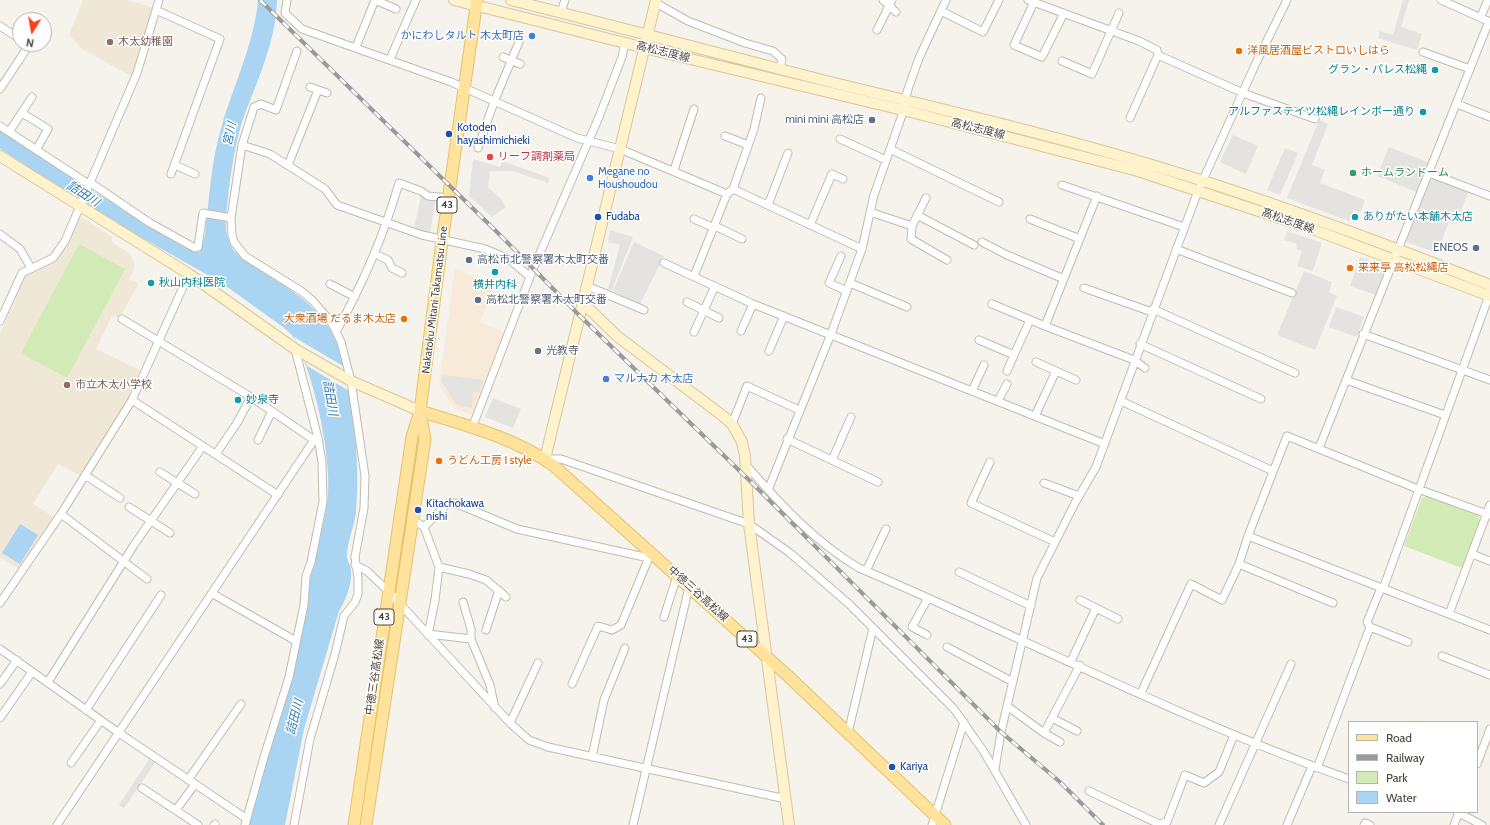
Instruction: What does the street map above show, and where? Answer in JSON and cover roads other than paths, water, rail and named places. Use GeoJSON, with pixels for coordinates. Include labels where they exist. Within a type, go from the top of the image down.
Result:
{"type":"FeatureCollection","features":[{"type":"Feature","properties":{"kind":"main road","name":"高松志度線"},"geometry":{"type":"LineString","coordinates":[[454,0],[477,3],[645,48],[904,105],[1114,154],[1203,181],[1399,249],[1490,285]]}},
{"type":"Feature","properties":{"kind":"main road","name":"高松志度線"},"geometry":{"type":"LineString","coordinates":[[512,0],[780,69],[1138,171],[1307,227],[1490,295]]}},
{"type":"Feature","properties":{"kind":"main road"},"geometry":{"type":"LineString","coordinates":[[544,459],[584,303],[656,2]]}},
{"type":"Feature","properties":{"kind":"main road","name":"Nakatoku Mitani Takamatsu Line"},"geometry":{"type":"LineString","coordinates":[[420,411],[442,239],[477,3]]}},
{"type":"Feature","properties":{"kind":"main road"},"geometry":{"type":"LineString","coordinates":[[0,156],[82,203],[189,274],[295,351],[348,380],[420,411]]}},
{"type":"Feature","properties":{"kind":"main road"},"geometry":{"type":"LineString","coordinates":[[584,303],[617,336],[732,424],[742,442],[747,466],[749,524],[789,825]]}},
{"type":"Feature","properties":{"kind":"main road","name":"中徳三谷高松線"},"geometry":{"type":"LineString","coordinates":[[420,411],[472,428],[503,440],[544,459],[650,555],[677,576],[848,733],[934,821],[945,825]]}},
{"type":"Feature","properties":{"kind":"main road","name":"中徳三谷高松線"},"geometry":{"type":"LineString","coordinates":[[366,825],[424,439],[420,411]]}},
{"type":"Feature","properties":{"kind":"main road","name":"中徳三谷高松線"},"geometry":{"type":"LineString","coordinates":[[354,825],[412,437],[420,411]]}},
{"type":"Feature","properties":{"kind":"street"},"geometry":{"type":"LineString","coordinates":[[0,321],[22,273],[53,258],[65,241],[90,186],[137,73],[159,0]]}},
{"type":"Feature","properties":{"kind":"street"},"geometry":{"type":"LineString","coordinates":[[287,0],[285,13],[302,29],[390,59],[464,88],[589,141],[620,149],[674,170],[728,194]]}},
{"type":"Feature","properties":{"kind":"street"},"geometry":{"type":"LineString","coordinates":[[356,47],[375,0],[396,9]]}},
{"type":"Feature","properties":{"kind":"street"},"geometry":{"type":"LineString","coordinates":[[390,59],[416,0]]}},
{"type":"Feature","properties":{"kind":"street"},"geometry":{"type":"LineString","coordinates":[[561,12],[565,0]]}},
{"type":"Feature","properties":{"kind":"street"},"geometry":{"type":"LineString","coordinates":[[883,0],[891,3],[896,12]]}},
{"type":"Feature","properties":{"kind":"street"},"geometry":{"type":"LineString","coordinates":[[768,490],[850,283],[862,249],[874,195],[919,58],[946,0]]}},
{"type":"Feature","properties":{"kind":"street"},"geometry":{"type":"LineString","coordinates":[[941,11],[983,32],[999,0]]}},
{"type":"Feature","properties":{"kind":"street"},"geometry":{"type":"LineString","coordinates":[[995,770],[1013,682],[1037,578],[1078,496],[1096,467],[1121,401],[1152,311],[1198,191],[1244,93],[1256,63],[1287,0]]}},
{"type":"Feature","properties":{"kind":"street"},"geometry":{"type":"LineString","coordinates":[[1319,448],[1363,334],[1399,249],[1490,21],[1441,0]]}},
{"type":"Feature","properties":{"kind":"street"},"geometry":{"type":"LineString","coordinates":[[1481,16],[1488,0]]}},
{"type":"Feature","properties":{"kind":"street"},"geometry":{"type":"LineString","coordinates":[[1064,13],[1042,57],[1014,45],[1031,1],[1046,3],[1064,13],[1111,32],[1139,41],[1157,50],[1158,55],[1130,118]]}},
{"type":"Feature","properties":{"kind":"street"},"geometry":{"type":"LineString","coordinates":[[656,2],[688,21],[745,43],[773,51],[782,59],[780,69]]}},
{"type":"Feature","properties":{"kind":"street"},"geometry":{"type":"LineString","coordinates":[[876,30],[891,3]]}},
{"type":"Feature","properties":{"kind":"street"},"geometry":{"type":"LineString","coordinates":[[156,10],[220,39],[171,174]]}},
{"type":"Feature","properties":{"kind":"street"},"geometry":{"type":"LineString","coordinates":[[1062,61],[1092,74],[1119,14]]}},
{"type":"Feature","properties":{"kind":"street"},"geometry":{"type":"LineString","coordinates":[[0,26],[12,34]]}},
{"type":"Feature","properties":{"kind":"street"},"geometry":{"type":"LineString","coordinates":[[478,148],[494,102],[519,42]]}},
{"type":"Feature","properties":{"kind":"street"},"geometry":{"type":"LineString","coordinates":[[472,428],[530,277],[589,141],[622,57],[625,43]]}},
{"type":"Feature","properties":{"kind":"street"},"geometry":{"type":"LineString","coordinates":[[294,825],[310,739],[344,616],[355,602],[358,594],[358,578],[355,566],[355,556],[364,508],[365,476],[341,342],[336,332],[323,313],[301,291],[245,256],[233,239],[229,217],[242,145],[254,107],[261,104],[276,110],[297,51]]}},
{"type":"Feature","properties":{"kind":"street"},"geometry":{"type":"LineString","coordinates":[[0,88],[26,52]]}},
{"type":"Feature","properties":{"kind":"street"},"geometry":{"type":"LineString","coordinates":[[1423,52],[1470,69]]}},
{"type":"Feature","properties":{"kind":"street"},"geometry":{"type":"LineString","coordinates":[[1158,55],[1244,93],[1315,119]]}},
{"type":"Feature","properties":{"kind":"street"},"geometry":{"type":"LineString","coordinates":[[503,57],[520,64]]}},
{"type":"Feature","properties":{"kind":"street"},"geometry":{"type":"LineString","coordinates":[[310,87],[327,93]]}},
{"type":"Feature","properties":{"kind":"street"},"geometry":{"type":"LineString","coordinates":[[288,165],[318,90]]}},
{"type":"Feature","properties":{"kind":"street"},"geometry":{"type":"LineString","coordinates":[[9,132],[32,97]]}},
{"type":"Feature","properties":{"kind":"street"},"geometry":{"type":"LineString","coordinates":[[694,276],[728,194],[733,189],[748,145],[761,98]]}},
{"type":"Feature","properties":{"kind":"street"},"geometry":{"type":"LineString","coordinates":[[1457,104],[1490,117]]}},
{"type":"Feature","properties":{"kind":"street"},"geometry":{"type":"LineString","coordinates":[[674,170],[694,109]]}},
{"type":"Feature","properties":{"kind":"street"},"geometry":{"type":"LineString","coordinates":[[22,113],[48,129],[36,150]]}},
{"type":"Feature","properties":{"kind":"street"},"geometry":{"type":"LineString","coordinates":[[0,126],[90,186],[150,223],[195,248],[198,247],[203,213],[229,217]]}},
{"type":"Feature","properties":{"kind":"street"},"geometry":{"type":"LineString","coordinates":[[725,136],[748,145]]}},
{"type":"Feature","properties":{"kind":"street"},"geometry":{"type":"LineString","coordinates":[[840,139],[886,160]]}},
{"type":"Feature","properties":{"kind":"street"},"geometry":{"type":"LineString","coordinates":[[242,145],[270,154],[288,165],[325,190],[337,205],[355,210],[387,224],[422,235],[485,250],[509,259],[530,277]]}},
{"type":"Feature","properties":{"kind":"street"},"geometry":{"type":"LineString","coordinates":[[890,149],[1000,202]]}},
{"type":"Feature","properties":{"kind":"street"},"geometry":{"type":"LineString","coordinates":[[768,205],[788,153]]}},
{"type":"Feature","properties":{"kind":"street"},"geometry":{"type":"LineString","coordinates":[[175,165],[196,174]]}},
{"type":"Feature","properties":{"kind":"street"},"geometry":{"type":"LineString","coordinates":[[1429,173],[1490,196]]}},
{"type":"Feature","properties":{"kind":"street"},"geometry":{"type":"LineString","coordinates":[[810,225],[832,174],[843,179]]}},
{"type":"Feature","properties":{"kind":"street"},"geometry":{"type":"LineString","coordinates":[[336,332],[355,297],[375,254],[387,224],[399,183],[421,191],[428,196],[448,198]]}},
{"type":"Feature","properties":{"kind":"street"},"geometry":{"type":"LineString","coordinates":[[1062,185],[1184,227]]}},
{"type":"Feature","properties":{"kind":"street"},"geometry":{"type":"LineString","coordinates":[[733,189],[862,249]]}},
{"type":"Feature","properties":{"kind":"street"},"geometry":{"type":"LineString","coordinates":[[1045,326],[1097,196]]}},
{"type":"Feature","properties":{"kind":"street"},"geometry":{"type":"LineString","coordinates":[[926,198],[912,226],[911,239],[947,260]]}},
{"type":"Feature","properties":{"kind":"street"},"geometry":{"type":"LineString","coordinates":[[870,212],[912,226]]}},
{"type":"Feature","properties":{"kind":"street"},"geometry":{"type":"LineString","coordinates":[[917,215],[974,245]]}},
{"type":"Feature","properties":{"kind":"street"},"geometry":{"type":"LineString","coordinates":[[694,219],[742,239]]}},
{"type":"Feature","properties":{"kind":"street"},"geometry":{"type":"LineString","coordinates":[[1030,219],[1080,239]]}},
{"type":"Feature","properties":{"kind":"street"},"geometry":{"type":"LineString","coordinates":[[0,234],[20,249],[31,268]]}},
{"type":"Feature","properties":{"kind":"street"},"geometry":{"type":"LineString","coordinates":[[982,242],[1007,255],[1064,279]]}},
{"type":"Feature","properties":{"kind":"street"},"geometry":{"type":"LineString","coordinates":[[1176,249],[1292,293]]}},
{"type":"Feature","properties":{"kind":"street"},"geometry":{"type":"LineString","coordinates":[[375,254],[388,260],[392,268],[402,273]]}},
{"type":"Feature","properties":{"kind":"street"},"geometry":{"type":"LineString","coordinates":[[840,256],[829,283],[847,291]]}},
{"type":"Feature","properties":{"kind":"street"},"geometry":{"type":"LineString","coordinates":[[664,263],[753,304],[1104,444]]}},
{"type":"Feature","properties":{"kind":"street"},"geometry":{"type":"LineString","coordinates":[[0,603],[61,514],[132,400],[189,274]]}},
{"type":"Feature","properties":{"kind":"street"},"geometry":{"type":"LineString","coordinates":[[850,283],[907,307]]}},
{"type":"Feature","properties":{"kind":"street"},"geometry":{"type":"LineString","coordinates":[[330,284],[355,297]]}},
{"type":"Feature","properties":{"kind":"street"},"geometry":{"type":"LineString","coordinates":[[587,286],[644,310]]}},
{"type":"Feature","properties":{"kind":"street"},"geometry":{"type":"LineString","coordinates":[[694,332],[714,286]]}},
{"type":"Feature","properties":{"kind":"street"},"geometry":{"type":"LineString","coordinates":[[1084,288],[1152,311],[1295,373]]}},
{"type":"Feature","properties":{"kind":"street"},"geometry":{"type":"LineString","coordinates":[[1408,642],[1370,627],[1367,622],[1382,589],[1490,295]]}},
{"type":"Feature","properties":{"kind":"street"},"geometry":{"type":"LineString","coordinates":[[687,302],[719,318]]}},
{"type":"Feature","properties":{"kind":"street"},"geometry":{"type":"LineString","coordinates":[[741,331],[753,304]]}},
{"type":"Feature","properties":{"kind":"street"},"geometry":{"type":"LineString","coordinates":[[992,304],[1134,360],[1145,368]]}},
{"type":"Feature","properties":{"kind":"street"},"geometry":{"type":"LineString","coordinates":[[769,351],[784,316]]}},
{"type":"Feature","properties":{"kind":"street"},"geometry":{"type":"LineString","coordinates":[[122,319],[251,397],[316,439]]}},
{"type":"Feature","properties":{"kind":"street"},"geometry":{"type":"LineString","coordinates":[[1007,371],[1030,320]]}},
{"type":"Feature","properties":{"kind":"street"},"geometry":{"type":"LineString","coordinates":[[1363,334],[1490,380]]}},
{"type":"Feature","properties":{"kind":"street"},"geometry":{"type":"LineString","coordinates":[[979,340],[1014,355]]}},
{"type":"Feature","properties":{"kind":"street"},"geometry":{"type":"LineString","coordinates":[[1140,344],[1261,399]]}},
{"type":"Feature","properties":{"kind":"street"},"geometry":{"type":"LineString","coordinates":[[0,649],[119,733],[192,782],[246,822],[264,757],[289,677],[304,605],[306,576],[311,562],[323,502],[322,462],[295,351]]}},
{"type":"Feature","properties":{"kind":"street"},"geometry":{"type":"LineString","coordinates":[[1036,362],[1076,380]]}},
{"type":"Feature","properties":{"kind":"street"},"geometry":{"type":"LineString","coordinates":[[972,391],[984,365]]}},
{"type":"Feature","properties":{"kind":"street"},"geometry":{"type":"LineString","coordinates":[[1035,416],[1056,371]]}},
{"type":"Feature","properties":{"kind":"street"},"geometry":{"type":"LineString","coordinates":[[1346,380],[1445,415]]}},
{"type":"Feature","properties":{"kind":"street"},"geometry":{"type":"LineString","coordinates":[[998,401],[1007,384]]}},
{"type":"Feature","properties":{"kind":"street"},"geometry":{"type":"LineString","coordinates":[[788,440],[810,385]]}},
{"type":"Feature","properties":{"kind":"street"},"geometry":{"type":"LineString","coordinates":[[732,424],[747,386],[799,410]]}},
{"type":"Feature","properties":{"kind":"street"},"geometry":{"type":"LineString","coordinates":[[216,454],[237,423],[251,397]]}},
{"type":"Feature","properties":{"kind":"street"},"geometry":{"type":"LineString","coordinates":[[132,400],[278,495]]}},
{"type":"Feature","properties":{"kind":"street"},"geometry":{"type":"LineString","coordinates":[[1121,401],[1273,471]]}},
{"type":"Feature","properties":{"kind":"street"},"geometry":{"type":"LineString","coordinates":[[258,440],[272,411]]}},
{"type":"Feature","properties":{"kind":"street"},"geometry":{"type":"LineString","coordinates":[[832,460],[851,417]]}},
{"type":"Feature","properties":{"kind":"street"},"geometry":{"type":"LineString","coordinates":[[1141,693],[1191,584],[1222,600],[1239,564],[1248,536],[1287,436],[1418,489],[1488,514]]}},
{"type":"Feature","properties":{"kind":"street"},"geometry":{"type":"LineString","coordinates":[[57,825],[316,439]]}},
{"type":"Feature","properties":{"kind":"street"},"geometry":{"type":"LineString","coordinates":[[788,440],[878,482]]}},
{"type":"Feature","properties":{"kind":"street"},"geometry":{"type":"LineString","coordinates":[[48,682],[151,521],[203,446]]}},
{"type":"Feature","properties":{"kind":"street"},"geometry":{"type":"LineString","coordinates":[[544,459],[561,459],[749,524],[790,553],[849,604],[954,709],[995,770],[1026,825]]}},
{"type":"Feature","properties":{"kind":"street"},"geometry":{"type":"LineString","coordinates":[[990,462],[971,503],[1055,542]]}},
{"type":"Feature","properties":{"kind":"street"},"geometry":{"type":"LineString","coordinates":[[747,466],[768,490],[822,543],[835,554],[866,571],[1141,693],[1185,716],[1348,779]]}},
{"type":"Feature","properties":{"kind":"street"},"geometry":{"type":"LineString","coordinates":[[160,472],[194,494]]}},
{"type":"Feature","properties":{"kind":"street"},"geometry":{"type":"LineString","coordinates":[[85,475],[120,498]]}},
{"type":"Feature","properties":{"kind":"street"},"geometry":{"type":"LineString","coordinates":[[1044,483],[1078,496]]}},
{"type":"Feature","properties":{"kind":"street"},"geometry":{"type":"LineString","coordinates":[[424,527],[447,504],[454,503],[517,529],[650,555],[621,625],[612,630],[598,626],[572,684]]}},
{"type":"Feature","properties":{"kind":"street"},"geometry":{"type":"LineString","coordinates":[[1449,614],[1488,514],[1490,505]]}},
{"type":"Feature","properties":{"kind":"street"},"geometry":{"type":"LineString","coordinates":[[129,507],[170,533]]}},
{"type":"Feature","properties":{"kind":"street"},"geometry":{"type":"LineString","coordinates":[[61,514],[147,579]]}},
{"type":"Feature","properties":{"kind":"street"},"geometry":{"type":"LineString","coordinates":[[412,519],[424,527],[439,567],[435,600],[428,635]]}},
{"type":"Feature","properties":{"kind":"street"},"geometry":{"type":"LineString","coordinates":[[866,571],[886,529]]}},
{"type":"Feature","properties":{"kind":"street"},"geometry":{"type":"LineString","coordinates":[[1248,536],[1490,630]]}},
{"type":"Feature","properties":{"kind":"street"},"geometry":{"type":"LineString","coordinates":[[1472,554],[1490,561]]}},
{"type":"Feature","properties":{"kind":"street"},"geometry":{"type":"LineString","coordinates":[[1239,564],[1333,603]]}},
{"type":"Feature","properties":{"kind":"street"},"geometry":{"type":"LineString","coordinates":[[355,566],[367,571],[388,591],[495,708],[529,740],[538,744],[592,757],[786,799]]}},
{"type":"Feature","properties":{"kind":"street"},"geometry":{"type":"LineString","coordinates":[[439,567],[469,574],[486,580],[506,597]]}},
{"type":"Feature","properties":{"kind":"street"},"geometry":{"type":"LineString","coordinates":[[959,572],[1031,606]]}},
{"type":"Feature","properties":{"kind":"street"},"geometry":{"type":"LineString","coordinates":[[664,617],[677,576]]}},
{"type":"Feature","properties":{"kind":"street"},"geometry":{"type":"LineString","coordinates":[[633,825],[689,587]]}},
{"type":"Feature","properties":{"kind":"street"},"geometry":{"type":"LineString","coordinates":[[486,630],[499,590]]}},
{"type":"Feature","properties":{"kind":"street"},"geometry":{"type":"LineString","coordinates":[[213,594],[296,641]]}},
{"type":"Feature","properties":{"kind":"street"},"geometry":{"type":"LineString","coordinates":[[86,710],[162,596]]}},
{"type":"Feature","properties":{"kind":"street"},"geometry":{"type":"LineString","coordinates":[[927,634],[912,627],[928,598]]}},
{"type":"Feature","properties":{"kind":"street"},"geometry":{"type":"LineString","coordinates":[[1080,600],[1118,619]]}},
{"type":"Feature","properties":{"kind":"street"},"geometry":{"type":"LineString","coordinates":[[463,602],[471,629],[471,638],[490,685],[495,708]]}},
{"type":"Feature","properties":{"kind":"street"},"geometry":{"type":"LineString","coordinates":[[1070,661],[1096,608]]}},
{"type":"Feature","properties":{"kind":"street"},"geometry":{"type":"LineString","coordinates":[[1287,825],[1315,767],[1370,627]]}},
{"type":"Feature","properties":{"kind":"street"},"geometry":{"type":"LineString","coordinates":[[848,733],[873,628]]}},
{"type":"Feature","properties":{"kind":"street"},"geometry":{"type":"LineString","coordinates":[[428,635],[471,638]]}},
{"type":"Feature","properties":{"kind":"street"},"geometry":{"type":"LineString","coordinates":[[947,647],[1013,682]]}},
{"type":"Feature","properties":{"kind":"street"},"geometry":{"type":"LineString","coordinates":[[592,757],[604,700],[625,648]]}},
{"type":"Feature","properties":{"kind":"street"},"geometry":{"type":"LineString","coordinates":[[1442,656],[1490,674]]}},
{"type":"Feature","properties":{"kind":"street"},"geometry":{"type":"LineString","coordinates":[[0,684],[17,660]]}},
{"type":"Feature","properties":{"kind":"street"},"geometry":{"type":"LineString","coordinates":[[510,723],[538,663]]}},
{"type":"Feature","properties":{"kind":"street"},"geometry":{"type":"LineString","coordinates":[[1219,825],[1291,664]]}},
{"type":"Feature","properties":{"kind":"street"},"geometry":{"type":"LineString","coordinates":[[1044,733],[1080,666]]}},
{"type":"Feature","properties":{"kind":"street"},"geometry":{"type":"LineString","coordinates":[[0,718],[32,672]]}},
{"type":"Feature","properties":{"kind":"street"},"geometry":{"type":"LineString","coordinates":[[176,810],[241,704]]}},
{"type":"Feature","properties":{"kind":"street"},"geometry":{"type":"LineString","coordinates":[[1008,706],[1044,733],[1060,742]]}},
{"type":"Feature","properties":{"kind":"street"},"geometry":{"type":"LineString","coordinates":[[1052,718],[1077,731]]}},
{"type":"Feature","properties":{"kind":"street"},"geometry":{"type":"LineString","coordinates":[[71,763],[101,720]]}},
{"type":"Feature","properties":{"kind":"street"},"geometry":{"type":"LineString","coordinates":[[934,821],[964,722]]}},
{"type":"Feature","properties":{"kind":"street"},"geometry":{"type":"LineString","coordinates":[[1478,761],[1490,729]]}},
{"type":"Feature","properties":{"kind":"street"},"geometry":{"type":"LineString","coordinates":[[1089,791],[1159,824],[1167,822],[1185,775],[1204,783],[1219,772],[1234,735]]}},
{"type":"Feature","properties":{"kind":"street"},"geometry":{"type":"LineString","coordinates":[[142,788],[198,825]]}},
{"type":"Feature","properties":{"kind":"street"},"geometry":{"type":"LineString","coordinates":[[1454,825],[1458,813]]}},
{"type":"Feature","properties":{"kind":"street"},"geometry":{"type":"LineString","coordinates":[[1460,813],[1482,825]]}},
{"type":"Feature","properties":{"kind":"street"},"geometry":{"type":"LineString","coordinates":[[1364,825],[1365,823],[1370,825]]}},
{"type":"Feature","properties":{"kind":"water","name":"宮川"},"geometry":{"type":"Polygon","coordinates":[[[258,0],[277,0],[276,16],[265,61],[243,119],[238,138],[228,197],[226,225],[228,239],[235,252],[307,302],[327,325],[336,341],[349,388],[356,443],[357,469],[355,517],[347,550],[347,558],[351,571],[349,587],[339,611],[304,729],[285,825],[248,825],[289,686],[311,576],[325,517],[328,495],[328,478],[324,437],[320,415],[308,372],[294,338],[283,327],[194,263],[201,250],[205,236],[211,180],[218,139],[248,48],[256,16],[258,0]]]}},
{"type":"Feature","properties":{"kind":"water"},"geometry":{"type":"Polygon","coordinates":[[[20,524],[38,535],[20,564],[2,553],[20,524]]]}},
{"type":"Feature","properties":{"kind":"waterway","name":"詰田川"},"geometry":{"type":"LineString","coordinates":[[0,139],[90,199],[215,270]]}},
{"type":"Feature","properties":{"kind":"railway"},"geometry":{"type":"LineString","coordinates":[[260,0],[500,235],[580,316],[747,478],[1001,732],[1060,782],[1103,825]]}},
{"type":"Feature","properties":{"kind":"place","name":"かにわしタルト 木太町店"},"geometry":{"type":"Point","coordinates":[532,36]}},
{"type":"Feature","properties":{"kind":"place","name":"木太幼稚園"},"geometry":{"type":"Point","coordinates":[110,42]}},
{"type":"Feature","properties":{"kind":"place","name":"洋風居酒屋ビストロいしはら"},"geometry":{"type":"Point","coordinates":[1239,51]}},
{"type":"Feature","properties":{"kind":"place","name":"グラン・パレス松縄"},"geometry":{"type":"Point","coordinates":[1435,70]}},
{"type":"Feature","properties":{"kind":"place","name":"アルファステイツ松縄レインボー通り"},"geometry":{"type":"Point","coordinates":[1423,112]}},
{"type":"Feature","properties":{"kind":"place","name":"mini mini 高松店"},"geometry":{"type":"Point","coordinates":[872,120]}},
{"type":"Feature","properties":{"kind":"place","name":"Kotoden hayashimichieki"},"geometry":{"type":"Point","coordinates":[449,134]}},
{"type":"Feature","properties":{"kind":"place","name":"リーフ調剤薬局"},"geometry":{"type":"Point","coordinates":[490,157]}},
{"type":"Feature","properties":{"kind":"place","name":"ホームランドーム"},"geometry":{"type":"Point","coordinates":[1353,173]}},
{"type":"Feature","properties":{"kind":"place","name":"Megane no Houshoudou"},"geometry":{"type":"Point","coordinates":[590,178]}},
{"type":"Feature","properties":{"kind":"place","name":"Fudaba"},"geometry":{"type":"Point","coordinates":[598,217]}},
{"type":"Feature","properties":{"kind":"place","name":"ありがたい本舗木太店"},"geometry":{"type":"Point","coordinates":[1355,217]}},
{"type":"Feature","properties":{"kind":"place","name":"ENEOS"},"geometry":{"type":"Point","coordinates":[1476,248]}},
{"type":"Feature","properties":{"kind":"place","name":"高松市北警察署木太町交番"},"geometry":{"type":"Point","coordinates":[469,260]}},
{"type":"Feature","properties":{"kind":"place","name":"来来亭 高松松縄店"},"geometry":{"type":"Point","coordinates":[1350,268]}},
{"type":"Feature","properties":{"kind":"place","name":"横井内科"},"geometry":{"type":"Point","coordinates":[495,272]}},
{"type":"Feature","properties":{"kind":"place","name":"秋山内科医院"},"geometry":{"type":"Point","coordinates":[151,283]}},
{"type":"Feature","properties":{"kind":"place","name":"高松北警察署木太町交番"},"geometry":{"type":"Point","coordinates":[478,300]}},
{"type":"Feature","properties":{"kind":"place","name":"大衆酒場 だるま木太店"},"geometry":{"type":"Point","coordinates":[404,319]}},
{"type":"Feature","properties":{"kind":"place","name":"光教寺"},"geometry":{"type":"Point","coordinates":[538,351]}},
{"type":"Feature","properties":{"kind":"place","name":"マルナカ 木太店"},"geometry":{"type":"Point","coordinates":[606,379]}},
{"type":"Feature","properties":{"kind":"place","name":"市立木太小学校"},"geometry":{"type":"Point","coordinates":[67,385]}},
{"type":"Feature","properties":{"kind":"place","name":"妙泉寺"},"geometry":{"type":"Point","coordinates":[238,400]}},
{"type":"Feature","properties":{"kind":"place","name":"うどん工房 I style"},"geometry":{"type":"Point","coordinates":[439,461]}},
{"type":"Feature","properties":{"kind":"place","name":"Kitachokawa nishi"},"geometry":{"type":"Point","coordinates":[418,510]}},
{"type":"Feature","properties":{"kind":"place","name":"Kariya"},"geometry":{"type":"Point","coordinates":[892,767]}}]}
